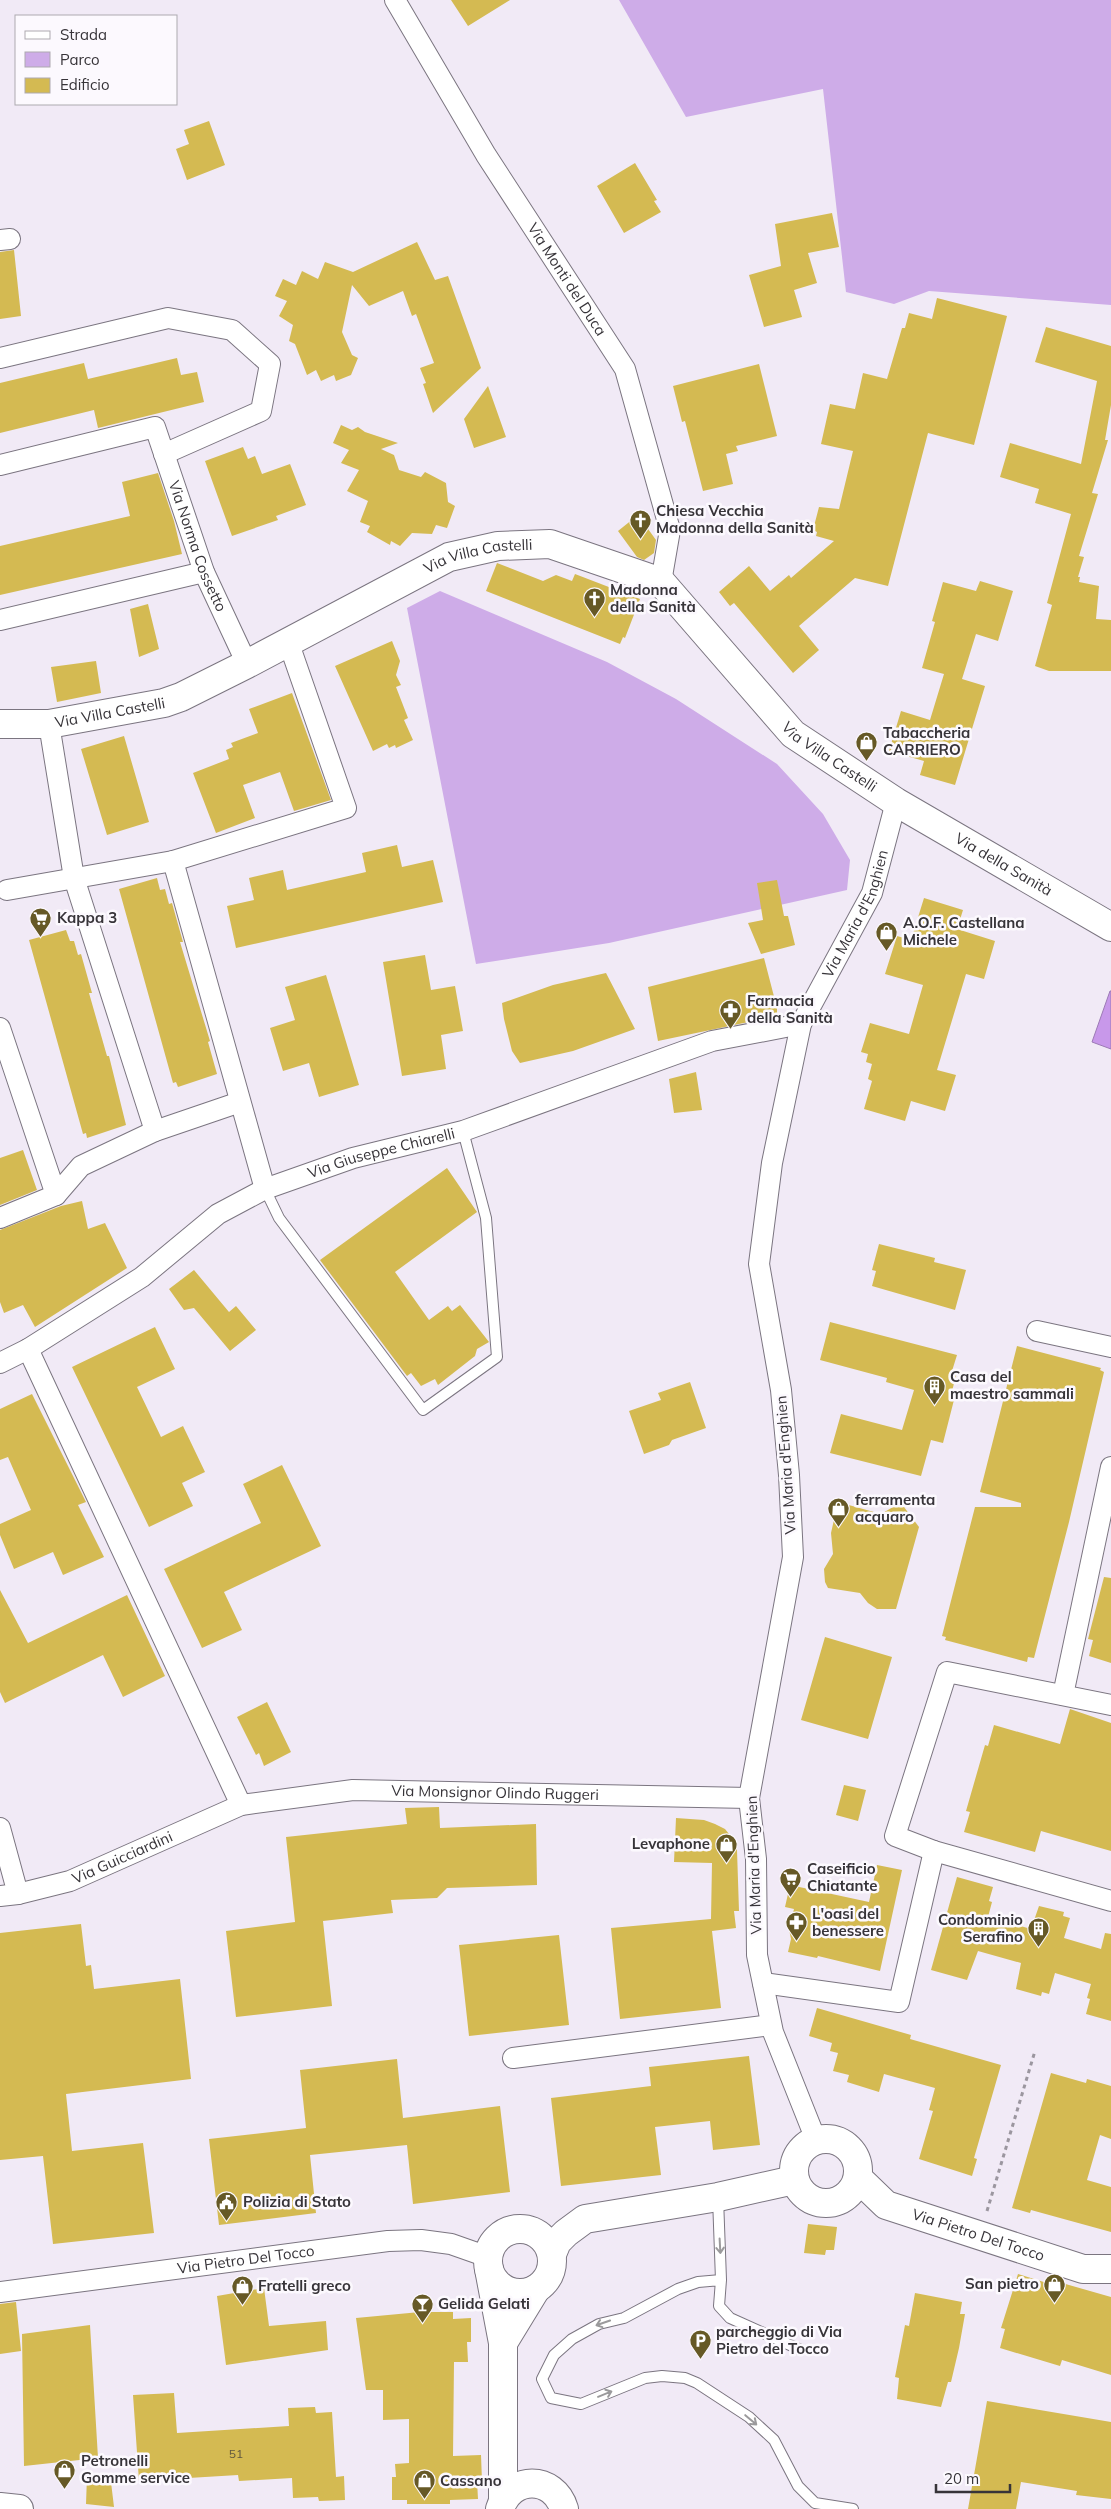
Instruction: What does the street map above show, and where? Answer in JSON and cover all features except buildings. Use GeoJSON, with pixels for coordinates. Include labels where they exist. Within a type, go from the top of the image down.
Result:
{"type":"FeatureCollection","features":[{"type":"Feature","properties":{"kind":"main road","name":"Via Villa Castelli"},"geometry":{"type":"LineString","coordinates":[[0,724],[49,724],[164,703],[247,664],[449,557],[498,546],[550,544],[661,582],[793,734],[896,802]]}},
{"type":"Feature","properties":{"kind":"main road","name":"Via della Sanità"},"geometry":{"type":"LineString","coordinates":[[896,802],[1111,927]]}},
{"type":"Feature","properties":{"kind":"main road"},"geometry":{"type":"LineString","coordinates":[[816,2140],[835,2140],[852,2150],[858,2168],[858,2178],[854,2188],[846,2196],[837,2202],[826,2203],[806,2197],[799,2189],[794,2180],[795,2160],[800,2151],[816,2140]]}},
{"type":"Feature","properties":{"kind":"main road","name":"Via Pietro Del Tocco"},"geometry":{"type":"LineString","coordinates":[[858,2178],[886,2205],[1084,2269],[1111,2269]]}},
{"type":"Feature","properties":{"kind":"main road"},"geometry":{"type":"LineString","coordinates":[[503,2343],[536,2289],[550,2274],[552,2254],[557,2242],[566,2232],[585,2219],[718,2197],[794,2180]]}},
{"type":"Feature","properties":{"kind":"main road"},"geometry":{"type":"LineString","coordinates":[[502,2505],[503,2343],[489,2263],[496,2239],[504,2233],[519,2229],[534,2231],[542,2236],[552,2254]]}},
{"type":"Feature","properties":{"kind":"main road"},"geometry":{"type":"LineString","coordinates":[[489,2263],[500,2285],[508,2290],[527,2292],[536,2289]]}},
{"type":"Feature","properties":{"kind":"main road"},"geometry":{"type":"LineString","coordinates":[[504,2422],[517,2452],[542,2484],[556,2493],[564,2509]]}},
{"type":"Feature","properties":{"kind":"main road"},"geometry":{"type":"LineString","coordinates":[[502,2505],[510,2491],[520,2485],[530,2482],[542,2484]]}},
{"type":"Feature","properties":{"kind":"main road"},"geometry":{"type":"LineString","coordinates":[[0,2507],[20,2509]]}},
{"type":"Feature","properties":{"kind":"street","name":"Via Monti del Duca"},"geometry":{"type":"LineString","coordinates":[[395,0],[486,155],[625,369],[670,530],[661,582]]}},
{"type":"Feature","properties":{"kind":"street"},"geometry":{"type":"LineString","coordinates":[[0,358],[168,318],[232,330],[270,364],[261,411],[164,454]]}},
{"type":"Feature","properties":{"kind":"street","name":"Via Norma Cossetto"},"geometry":{"type":"LineString","coordinates":[[0,465],[155,427],[204,572],[247,664]]}},
{"type":"Feature","properties":{"kind":"street"},"geometry":{"type":"LineString","coordinates":[[0,620],[204,572]]}},
{"type":"Feature","properties":{"kind":"street"},"geometry":{"type":"LineString","coordinates":[[7,890],[173,861],[346,808],[288,641]]}},
{"type":"Feature","properties":{"kind":"street"},"geometry":{"type":"LineString","coordinates":[[49,724],[74,878],[155,1131]]}},
{"type":"Feature","properties":{"kind":"street","name":"Via Maria d'Enghien"},"geometry":{"type":"LineString","coordinates":[[816,2140],[771,2025],[757,1956],[756,1859],[749,1798],[793,1557],[789,1475],[781,1390],[759,1264],[772,1163],[801,1024],[872,893],[896,802]]}},
{"type":"Feature","properties":{"kind":"street"},"geometry":{"type":"LineString","coordinates":[[173,861],[265,1189]]}},
{"type":"Feature","properties":{"kind":"street","name":"Via Giuseppe Chiarelli"},"geometry":{"type":"LineString","coordinates":[[0,1362],[28,1349],[142,1277],[218,1214],[265,1189],[352,1158],[463,1131],[712,1041],[801,1024]]}},
{"type":"Feature","properties":{"kind":"street"},"geometry":{"type":"LineString","coordinates":[[0,1028],[56,1195]]}},
{"type":"Feature","properties":{"kind":"street"},"geometry":{"type":"LineString","coordinates":[[0,1218],[56,1195],[81,1166],[155,1131],[240,1102]]}},
{"type":"Feature","properties":{"kind":"street"},"geometry":{"type":"LineString","coordinates":[[1037,1331],[1111,1348]]}},
{"type":"Feature","properties":{"kind":"street"},"geometry":{"type":"LineString","coordinates":[[28,1349],[241,1805]]}},
{"type":"Feature","properties":{"kind":"street"},"geometry":{"type":"LineString","coordinates":[[1063,1695],[1111,1467]]}},
{"type":"Feature","properties":{"kind":"street"},"geometry":{"type":"LineString","coordinates":[[1111,1705],[947,1672],[895,1836],[934,1851],[1111,1902]]}},
{"type":"Feature","properties":{"kind":"street","name":"Via Monsignor Olindo Ruggeri"},"geometry":{"type":"LineString","coordinates":[[241,1805],[353,1790],[749,1798]]}},
{"type":"Feature","properties":{"kind":"street","name":"Via Guicciardini"},"geometry":{"type":"LineString","coordinates":[[9,1895],[70,1881],[241,1805]]}},
{"type":"Feature","properties":{"kind":"street"},"geometry":{"type":"LineString","coordinates":[[0,1828],[9,1895]]}},
{"type":"Feature","properties":{"kind":"street"},"geometry":{"type":"LineString","coordinates":[[762,1983],[899,2002],[934,1851]]}},
{"type":"Feature","properties":{"kind":"street"},"geometry":{"type":"LineString","coordinates":[[513,2058],[771,2025]]}},
{"type":"Feature","properties":{"kind":"street","name":"Via Pietro Del Tocco"},"geometry":{"type":"LineString","coordinates":[[0,2292],[388,2241],[421,2240],[451,2244],[489,2263]]}},
{"type":"Feature","properties":{"kind":"lane"},"geometry":{"type":"LineString","coordinates":[[265,1189],[279,1218],[423,1410],[497,1357],[486,1218],[463,1131]]}},
{"type":"Feature","properties":{"kind":"lane"},"geometry":{"type":"LineString","coordinates":[[718,2197],[722,2280],[719,2306],[730,2318],[801,2350]]}},
{"type":"Feature","properties":{"kind":"lane"},"geometry":{"type":"LineString","coordinates":[[722,2280],[698,2282],[678,2288],[624,2318],[599,2324],[572,2339],[554,2355],[542,2379],[551,2398],[581,2404],[645,2378],[662,2376],[685,2378],[697,2382],[749,2417],[774,2440],[798,2486],[815,2503],[852,2509]]}},
{"type":"Feature","properties":{"kind":"path"},"geometry":{"type":"LineString","coordinates":[[979,2235],[1035,2051]]}},
{"type":"Feature","properties":{"kind":"green space"},"geometry":{"type":"Polygon","coordinates":[[[619,0],[1111,0],[1111,305],[929,291],[894,304],[846,292],[823,89],[686,117],[619,0]]]}},
{"type":"Feature","properties":{"kind":"green space"},"geometry":{"type":"Polygon","coordinates":[[[440,591],[607,662],[676,699],[777,764],[823,814],[850,860],[847,890],[609,943],[476,964],[407,608],[440,591]]]}},
{"type":"Feature","properties":{"kind":"shaded area"},"geometry":{"type":"Polygon","coordinates":[[[1111,991],[1111,1049],[1092,1042],[1111,991]]]}},
{"type":"Feature","properties":{"kind":"place","name":"Chiesa Vecchia Madonna della Sanità"},"geometry":{"type":"Point","coordinates":[640,539]}},
{"type":"Feature","properties":{"kind":"place","name":"Madonna della Sanità"},"geometry":{"type":"Point","coordinates":[594,618]}},
{"type":"Feature","properties":{"kind":"place","name":"Tabaccheria CARRIERO"},"geometry":{"type":"Point","coordinates":[867,761]}},
{"type":"Feature","properties":{"kind":"place","name":"Kappa 3"},"geometry":{"type":"Point","coordinates":[41,937]}},
{"type":"Feature","properties":{"kind":"place","name":"A.O.F. Castellana Michele"},"geometry":{"type":"Point","coordinates":[887,951]}},
{"type":"Feature","properties":{"kind":"place","name":"Farmacia della Sanità"},"geometry":{"type":"Point","coordinates":[731,1029]}},
{"type":"Feature","properties":{"kind":"place","name":"Casa del maestro sammali"},"geometry":{"type":"Point","coordinates":[934,1405]}},
{"type":"Feature","properties":{"kind":"place","name":"ferramenta acquaro"},"geometry":{"type":"Point","coordinates":[839,1528]}},
{"type":"Feature","properties":{"kind":"place","name":"Levaphone"},"geometry":{"type":"Point","coordinates":[726,1863]}},
{"type":"Feature","properties":{"kind":"place","name":"Caseificio Chiatante"},"geometry":{"type":"Point","coordinates":[791,1897]}},
{"type":"Feature","properties":{"kind":"place","name":"L'oasi del benessere"},"geometry":{"type":"Point","coordinates":[796,1942]}},
{"type":"Feature","properties":{"kind":"place","name":"Condominio Serafino"},"geometry":{"type":"Point","coordinates":[1039,1948]}},
{"type":"Feature","properties":{"kind":"place","name":"Polizia di Stato"},"geometry":{"type":"Point","coordinates":[227,2221]}},
{"type":"Feature","properties":{"kind":"place","name":"San pietro"},"geometry":{"type":"Point","coordinates":[1055,2303]}},
{"type":"Feature","properties":{"kind":"place","name":"Fratelli greco"},"geometry":{"type":"Point","coordinates":[242,2305]}},
{"type":"Feature","properties":{"kind":"place","name":"Gelida Gelati"},"geometry":{"type":"Point","coordinates":[422,2323]}},
{"type":"Feature","properties":{"kind":"place","name":"parcheggio di Via Pietro del Tocco"},"geometry":{"type":"Point","coordinates":[700,2360]}},
{"type":"Feature","properties":{"kind":"place","name":"Petronelli Gomme service"},"geometry":{"type":"Point","coordinates":[65,2489]}},
{"type":"Feature","properties":{"kind":"place","name":"Cassano"},"geometry":{"type":"Point","coordinates":[424,2500]}}]}
